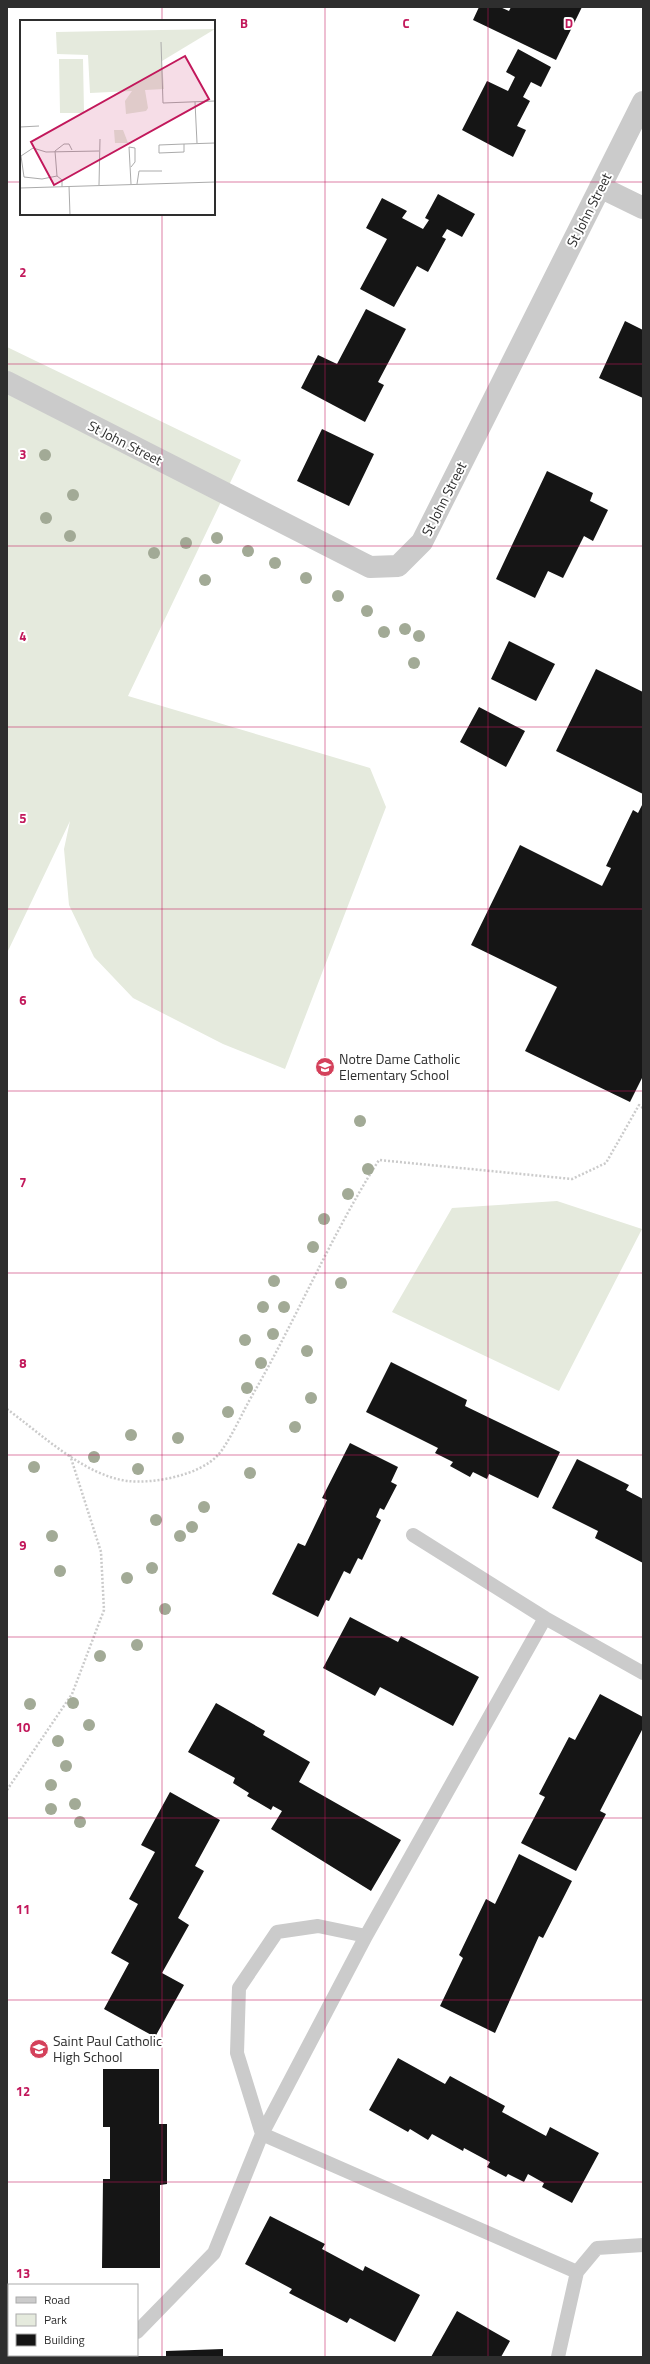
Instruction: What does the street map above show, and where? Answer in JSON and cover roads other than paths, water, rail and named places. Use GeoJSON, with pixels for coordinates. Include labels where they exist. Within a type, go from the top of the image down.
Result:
{"type":"FeatureCollection","features":[{"type":"Feature","properties":{"kind":"street","name":"St John Street"},"geometry":{"type":"LineString","coordinates":[[7,382],[370,567],[398,566],[422,542],[643,102]]}},
{"type":"Feature","properties":{"kind":"street"},"geometry":{"type":"LineString","coordinates":[[600,187],[643,208]]}},
{"type":"Feature","properties":{"kind":"lane"},"geometry":{"type":"LineString","coordinates":[[413,1535],[545,1618],[643,1673]]}},
{"type":"Feature","properties":{"kind":"lane"},"geometry":{"type":"LineString","coordinates":[[138,2331],[214,2253],[262,2134],[366,1936],[545,1618]]}},
{"type":"Feature","properties":{"kind":"lane"},"geometry":{"type":"LineString","coordinates":[[366,1936],[318,1926],[277,1932],[239,1988],[237,2053],[262,2134],[577,2272]]}},
{"type":"Feature","properties":{"kind":"lane"},"geometry":{"type":"LineString","coordinates":[[558,2357],[577,2272],[597,2248],[643,2245]]}},
{"type":"Feature","properties":{"kind":"place","name":"Notre Dame Catholic Elementary School"},"geometry":{"type":"Point","coordinates":[325,1067]}},
{"type":"Feature","properties":{"kind":"place","name":"Saint Paul Catholic High School"},"geometry":{"type":"Point","coordinates":[39,2049]}}]}
